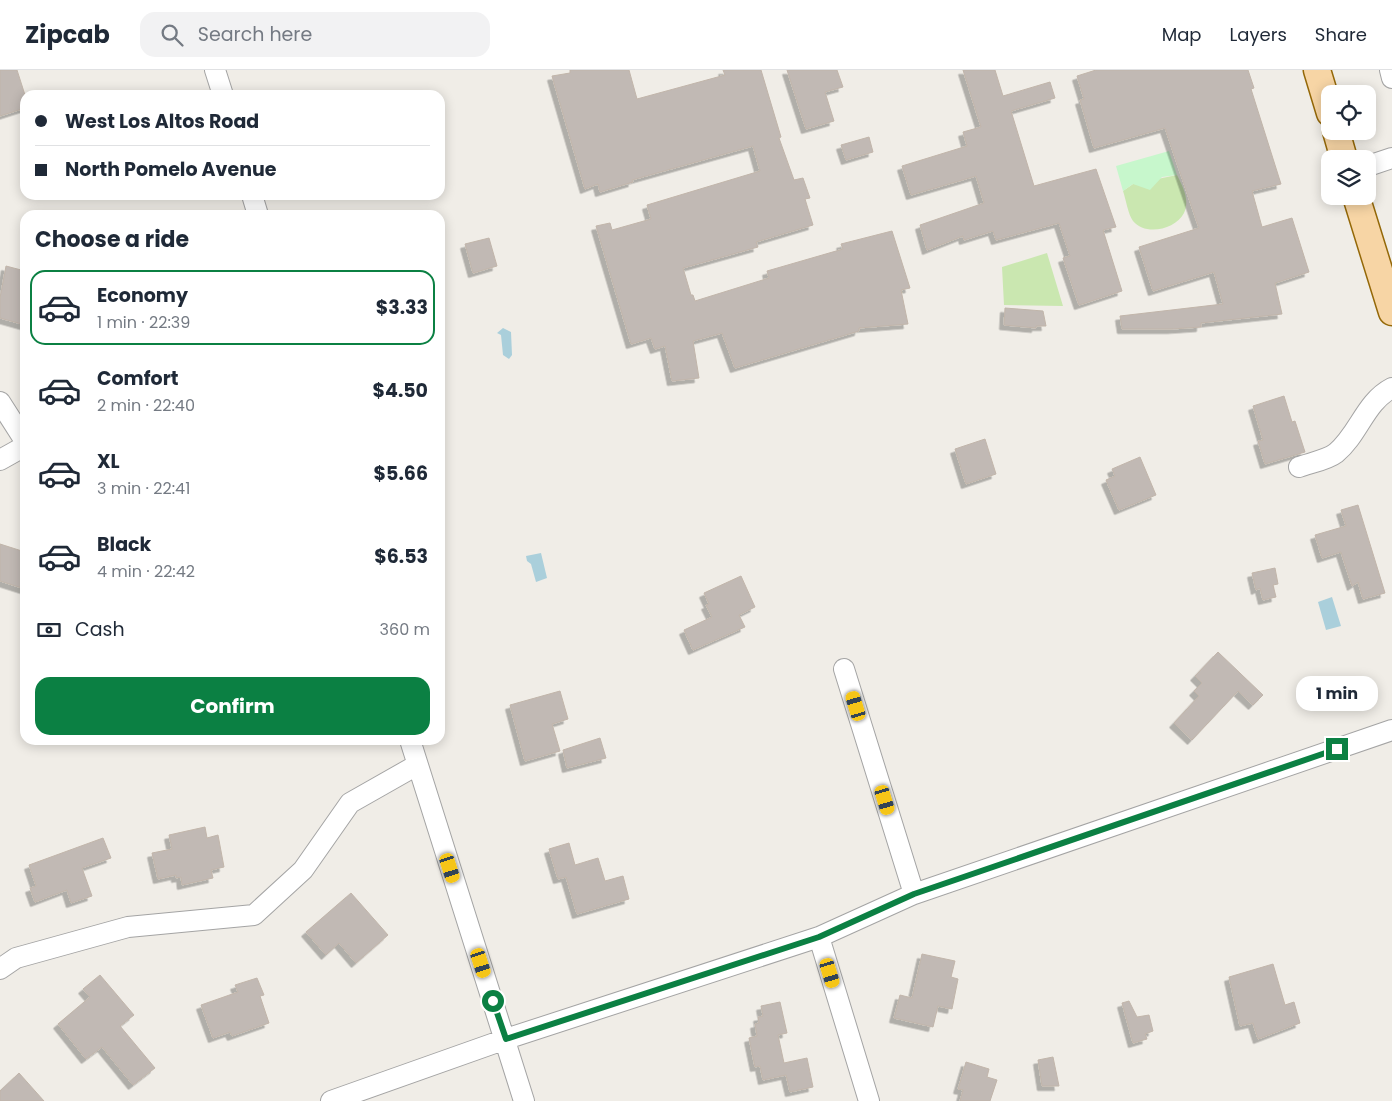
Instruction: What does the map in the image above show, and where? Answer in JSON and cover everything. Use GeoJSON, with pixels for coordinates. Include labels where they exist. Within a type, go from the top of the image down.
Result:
{"type":"FeatureCollection","features":[{"type":"Feature","properties":{"kind":"main road"},"geometry":{"type":"LineString","coordinates":[[1317,70],[1322,85]]}},
{"type":"Feature","properties":{"kind":"main road"},"geometry":{"type":"LineString","coordinates":[[1359,205],[1392,312]]}},
{"type":"Feature","properties":{"kind":"street"},"geometry":{"type":"LineString","coordinates":[[216,70],[222,90]]}},
{"type":"Feature","properties":{"kind":"street"},"geometry":{"type":"LineString","coordinates":[[1390,70],[1392,78]]}},
{"type":"Feature","properties":{"kind":"street"},"geometry":{"type":"LineString","coordinates":[[1376,163],[1392,158]]}},
{"type":"Feature","properties":{"kind":"street"},"geometry":{"type":"LineString","coordinates":[[1299,467],[1335,454],[1353,435],[1367,410],[1392,388]]}},
{"type":"Feature","properties":{"kind":"street"},"geometry":{"type":"LineString","coordinates":[[0,402],[20,433]]}},
{"type":"Feature","properties":{"kind":"street"},"geometry":{"type":"LineString","coordinates":[[0,460],[20,449]]}},
{"type":"Feature","properties":{"kind":"street"},"geometry":{"type":"LineString","coordinates":[[844,668],[914,894]]}},
{"type":"Feature","properties":{"kind":"street"},"geometry":{"type":"LineString","coordinates":[[330,1101],[506,1039],[819,937],[914,894],[1392,730]]}},
{"type":"Feature","properties":{"kind":"street"},"geometry":{"type":"LineString","coordinates":[[411,745],[506,1039],[524,1101]]}},
{"type":"Feature","properties":{"kind":"street"},"geometry":{"type":"LineString","coordinates":[[0,969],[16,958],[128,927],[254,915],[303,870],[350,803],[417,765]]}},
{"type":"Feature","properties":{"kind":"street"},"geometry":{"type":"LineString","coordinates":[[819,937],[869,1101]]}},
{"type":"Feature","properties":{"kind":"green space"},"geometry":{"type":"Polygon","coordinates":[[[1169,151],[1177,175],[1162,177],[1150,190],[1133,184],[1123,191],[1116,166],[1169,151]]]}},
{"type":"Feature","properties":{"kind":"green space"},"geometry":{"type":"Polygon","coordinates":[[[1177,175],[1186,198],[1186,208],[1180,219],[1174,224],[1160,229],[1152,230],[1138,226],[1128,211],[1123,191],[1133,184],[1177,175]]]}},
{"type":"Feature","properties":{"kind":"green space"},"geometry":{"type":"Polygon","coordinates":[[[1047,253],[1063,306],[1004,305],[1002,267],[1047,253]]]}},
{"type":"Feature","properties":{"kind":"water"},"geometry":{"type":"Polygon","coordinates":[[[503,328],[511,332],[512,355],[509,359],[503,355],[501,335],[497,333],[503,328]]]}},
{"type":"Feature","properties":{"kind":"water"},"geometry":{"type":"Polygon","coordinates":[[[541,553],[547,578],[536,582],[531,564],[527,561],[526,556],[541,553]]]}},
{"type":"Feature","properties":{"kind":"water"},"geometry":{"type":"Polygon","coordinates":[[[1332,597],[1341,626],[1326,630],[1318,602],[1332,597]]]}},
{"type":"Feature","properties":{"kind":"building"},"geometry":{"type":"Polygon","coordinates":[[[0,70],[17,70],[23,90],[20,90],[20,110],[0,116],[0,70]]]}},
{"type":"Feature","properties":{"kind":"building"},"geometry":{"type":"Polygon","coordinates":[[[570,70],[629,70],[637,99],[725,75],[723,70],[761,70],[781,137],[779,138],[794,180],[803,178],[810,198],[805,199],[813,225],[756,242],[758,247],[683,268],[691,295],[693,295],[695,301],[769,278],[767,271],[843,249],[841,244],[892,231],[910,288],[901,290],[908,324],[859,328],[859,331],[735,368],[722,333],[693,341],[699,378],[672,381],[665,346],[655,349],[651,338],[631,344],[596,226],[610,223],[612,230],[651,219],[647,205],[760,171],[753,146],[632,180],[633,182],[600,192],[598,184],[585,189],[552,76],[570,73],[570,70]]]}},
{"type":"Feature","properties":{"kind":"building"},"geometry":{"type":"Polygon","coordinates":[[[787,70],[837,70],[843,87],[825,92],[834,121],[806,129],[787,70]]]}},
{"type":"Feature","properties":{"kind":"building"},"geometry":{"type":"Polygon","coordinates":[[[963,70],[995,70],[1003,96],[1050,82],[1055,98],[1011,111],[1034,186],[1096,169],[1116,227],[1103,230],[1122,291],[1079,305],[1063,258],[1070,256],[1059,223],[996,240],[993,231],[964,240],[963,236],[927,250],[920,225],[984,203],[976,176],[911,195],[902,166],[967,146],[963,132],[981,127],[963,70]]]}},
{"type":"Feature","properties":{"kind":"building"},"geometry":{"type":"Polygon","coordinates":[[[1096,70],[1248,70],[1254,88],[1251,89],[1281,184],[1252,191],[1262,227],[1292,218],[1309,272],[1275,283],[1282,314],[1201,323],[1201,327],[1122,329],[1120,316],[1223,304],[1214,272],[1153,291],[1139,247],[1199,228],[1165,128],[1094,148],[1080,100],[1084,99],[1077,76],[1096,70]]]}},
{"type":"Feature","properties":{"kind":"building"},"geometry":{"type":"Polygon","coordinates":[[[869,137],[873,152],[846,160],[841,145],[869,137]]]}},
{"type":"Feature","properties":{"kind":"building"},"geometry":{"type":"Polygon","coordinates":[[[489,238],[497,266],[473,273],[465,244],[489,238]]]}},
{"type":"Feature","properties":{"kind":"building"},"geometry":{"type":"Polygon","coordinates":[[[6,266],[20,270],[20,324],[0,318],[0,298],[6,266]]]}},
{"type":"Feature","properties":{"kind":"building"},"geometry":{"type":"Polygon","coordinates":[[[1005,308],[1043,311],[1046,326],[1036,326],[1036,328],[1004,325],[1005,308]]]}},
{"type":"Feature","properties":{"kind":"building"},"geometry":{"type":"Polygon","coordinates":[[[1284,396],[1292,422],[1295,421],[1305,452],[1265,464],[1258,441],[1263,440],[1253,406],[1284,396]]]}},
{"type":"Feature","properties":{"kind":"building"},"geometry":{"type":"Polygon","coordinates":[[[985,439],[996,474],[966,484],[955,449],[985,439]]]}},
{"type":"Feature","properties":{"kind":"building"},"geometry":{"type":"Polygon","coordinates":[[[1140,457],[1156,495],[1119,510],[1106,480],[1115,476],[1112,469],[1140,457]]]}},
{"type":"Feature","properties":{"kind":"building"},"geometry":{"type":"Polygon","coordinates":[[[1358,505],[1385,593],[1363,599],[1358,582],[1352,586],[1341,552],[1322,558],[1315,535],[1346,526],[1341,510],[1358,505]]]}},
{"type":"Feature","properties":{"kind":"building"},"geometry":{"type":"Polygon","coordinates":[[[0,544],[20,550],[20,587],[0,581],[0,544]]]}},
{"type":"Feature","properties":{"kind":"building"},"geometry":{"type":"Polygon","coordinates":[[[1275,568],[1278,584],[1273,585],[1276,597],[1263,600],[1260,588],[1256,590],[1252,573],[1275,568]]]}},
{"type":"Feature","properties":{"kind":"building"},"geometry":{"type":"Polygon","coordinates":[[[741,576],[755,607],[739,615],[745,627],[693,650],[684,630],[712,617],[706,605],[709,604],[704,593],[741,576]]]}},
{"type":"Feature","properties":{"kind":"building"},"geometry":{"type":"Polygon","coordinates":[[[1218,652],[1263,695],[1253,705],[1238,691],[1192,740],[1174,723],[1199,696],[1194,691],[1202,683],[1195,676],[1218,652]]]}},
{"type":"Feature","properties":{"kind":"building"},"geometry":{"type":"Polygon","coordinates":[[[560,691],[568,719],[552,724],[560,751],[525,761],[510,705],[560,691]]]}},
{"type":"Feature","properties":{"kind":"building"},"geometry":{"type":"Polygon","coordinates":[[[600,738],[606,758],[567,768],[563,750],[600,738]]]}},
{"type":"Feature","properties":{"kind":"building"},"geometry":{"type":"Polygon","coordinates":[[[205,827],[207,838],[218,835],[224,867],[211,870],[213,878],[182,885],[181,877],[176,878],[176,875],[158,879],[152,853],[172,849],[169,835],[205,827]]]}},
{"type":"Feature","properties":{"kind":"building"},"geometry":{"type":"Polygon","coordinates":[[[103,838],[111,858],[82,868],[92,896],[71,903],[67,890],[35,902],[30,888],[36,886],[29,865],[103,838]]]}},
{"type":"Feature","properties":{"kind":"building"},"geometry":{"type":"Polygon","coordinates":[[[569,843],[575,865],[598,858],[605,881],[623,876],[629,899],[577,914],[566,877],[558,879],[549,849],[569,843]]]}},
{"type":"Feature","properties":{"kind":"building"},"geometry":{"type":"Polygon","coordinates":[[[351,893],[388,935],[356,963],[339,943],[326,955],[306,932],[351,893]]]}},
{"type":"Feature","properties":{"kind":"building"},"geometry":{"type":"Polygon","coordinates":[[[922,954],[955,961],[951,977],[958,979],[952,1009],[938,1006],[933,1027],[894,1018],[900,995],[912,998],[922,954]]]}},
{"type":"Feature","properties":{"kind":"building"},"geometry":{"type":"Polygon","coordinates":[[[1273,964],[1285,1005],[1294,1002],[1300,1023],[1258,1039],[1253,1023],[1240,1026],[1229,977],[1273,964]]]}},
{"type":"Feature","properties":{"kind":"building"},"geometry":{"type":"Polygon","coordinates":[[[100,975],[134,1015],[120,1026],[155,1068],[133,1085],[102,1047],[86,1059],[58,1024],[90,997],[83,989],[100,975]]]}},
{"type":"Feature","properties":{"kind":"building"},"geometry":{"type":"Polygon","coordinates":[[[257,978],[264,995],[260,996],[269,1023],[232,1036],[230,1032],[213,1038],[201,1005],[238,992],[235,985],[257,978]]]}},
{"type":"Feature","properties":{"kind":"building"},"geometry":{"type":"Polygon","coordinates":[[[1129,1001],[1137,1017],[1149,1015],[1153,1031],[1145,1034],[1147,1039],[1133,1043],[1122,1003],[1129,1001]]]}},
{"type":"Feature","properties":{"kind":"building"},"geometry":{"type":"Polygon","coordinates":[[[780,1002],[787,1033],[778,1035],[784,1063],[807,1058],[813,1087],[790,1092],[786,1075],[763,1080],[760,1066],[755,1067],[749,1038],[757,1036],[755,1024],[759,1023],[758,1017],[763,1016],[761,1006],[780,1002]]]}},
{"type":"Feature","properties":{"kind":"building"},"geometry":{"type":"Polygon","coordinates":[[[1053,1057],[1059,1086],[1042,1086],[1038,1060],[1053,1057]]]}},
{"type":"Feature","properties":{"kind":"building"},"geometry":{"type":"Polygon","coordinates":[[[966,1062],[989,1069],[987,1077],[997,1080],[990,1101],[960,1101],[963,1090],[958,1089],[966,1062]]]}},
{"type":"Feature","properties":{"kind":"building"},"geometry":{"type":"Polygon","coordinates":[[[19,1073],[44,1101],[0,1101],[0,1091],[19,1073]]]}},
{"type":"Feature","properties":{"kind":"route"},"geometry":{"type":"LineString","coordinates":[[493,1001],[506,1039],[819,937],[914,894],[1337,749]]}}]}
